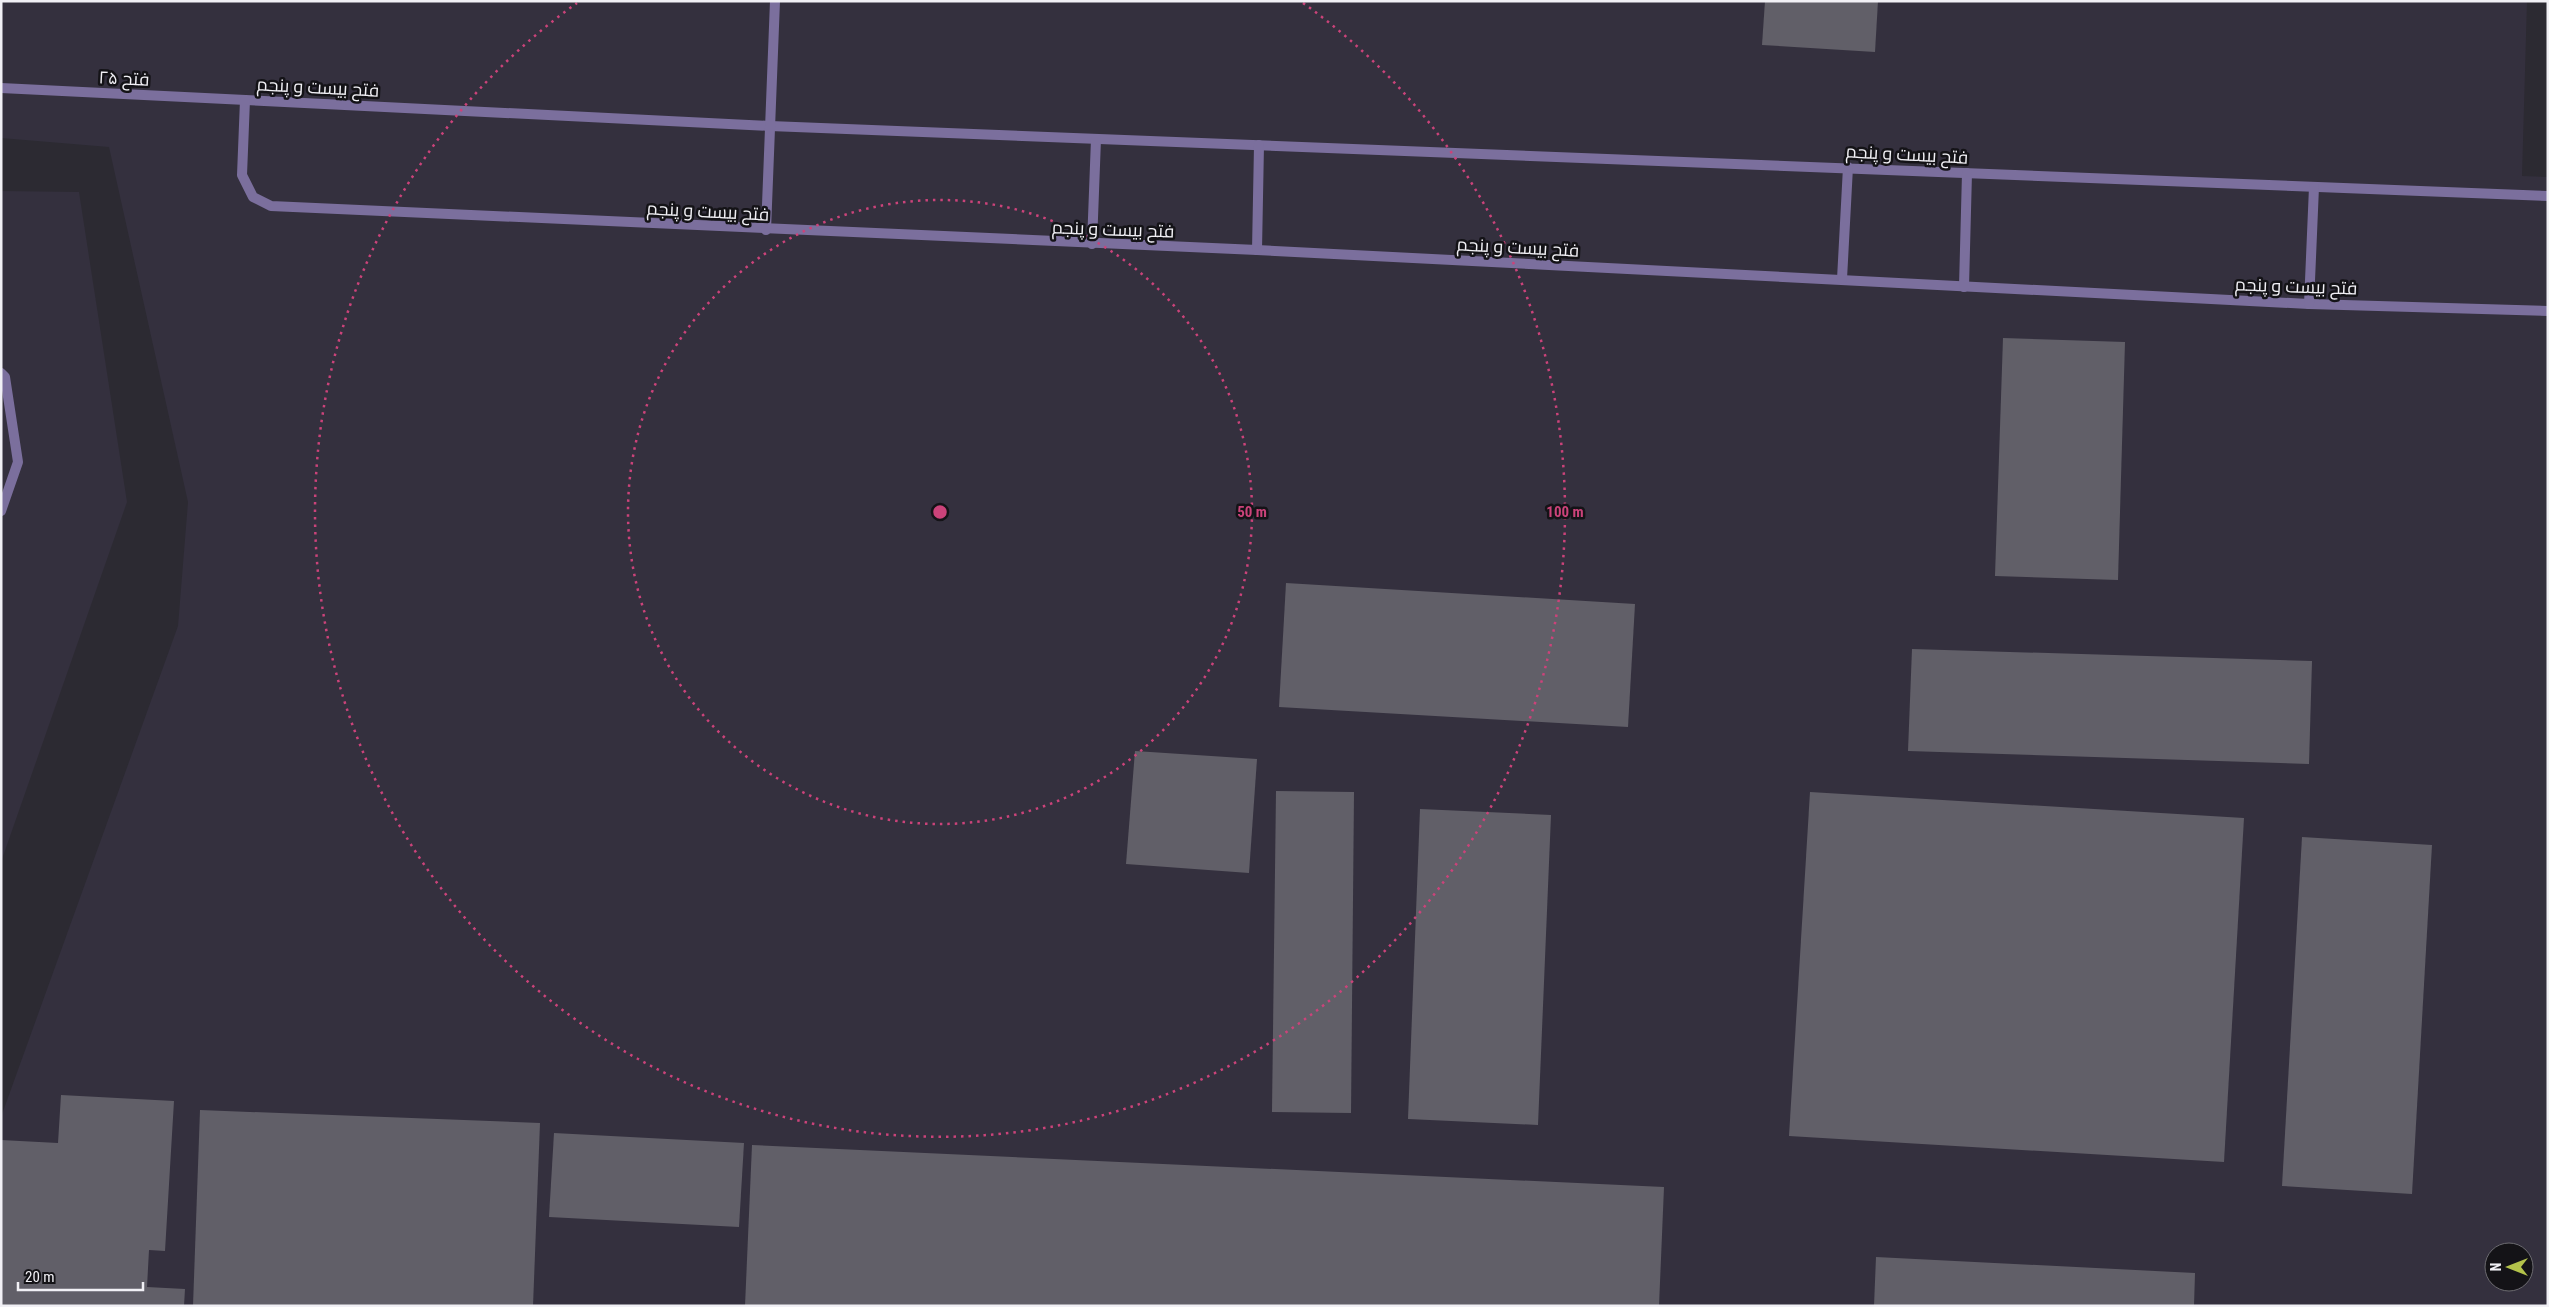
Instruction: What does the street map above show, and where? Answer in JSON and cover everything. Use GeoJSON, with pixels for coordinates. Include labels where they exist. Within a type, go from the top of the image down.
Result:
{"type":"FeatureCollection","features":[{"type":"Feature","properties":{"kind":"lane"},"geometry":{"type":"LineString","coordinates":[[766,230],[775,1]]}},
{"type":"Feature","properties":{"kind":"lane","name":"فتح ۲۵"},"geometry":{"type":"LineString","coordinates":[[1,88],[245,100]]}},
{"type":"Feature","properties":{"kind":"lane","name":"فتح بیست و پنجم"},"geometry":{"type":"LineString","coordinates":[[2548,196],[770,126],[245,100],[242,175],[253,197],[271,206],[766,230],[1256,250],[2309,304],[2548,311]]}},
{"type":"Feature","properties":{"kind":"lane"},"geometry":{"type":"LineString","coordinates":[[1092,244],[1096,139]]}},
{"type":"Feature","properties":{"kind":"lane"},"geometry":{"type":"LineString","coordinates":[[1256,250],[1259,145]]}},
{"type":"Feature","properties":{"kind":"lane"},"geometry":{"type":"LineString","coordinates":[[1842,279],[1848,167]]}},
{"type":"Feature","properties":{"kind":"lane"},"geometry":{"type":"LineString","coordinates":[[1964,287],[1967,173]]}},
{"type":"Feature","properties":{"kind":"lane"},"geometry":{"type":"LineString","coordinates":[[2309,304],[2314,187]]}},
{"type":"Feature","properties":{"kind":"lane"},"geometry":{"type":"LineString","coordinates":[[1,373],[5,377],[18,462],[1,511]]}},
{"type":"Feature","properties":{"kind":"shaded area"},"geometry":{"type":"Polygon","coordinates":[[[1,1],[2527,1],[2522,176],[2548,177],[2548,1306],[1,1306],[1,1117],[178,626],[188,502],[109,147],[1,138],[1,1]]]}},
{"type":"Feature","properties":{"kind":"shaded area"},"geometry":{"type":"Polygon","coordinates":[[[1,191],[79,192],[127,502],[1,862],[1,191]]]}},
{"type":"Feature","properties":{"kind":"building"},"geometry":{"type":"Polygon","coordinates":[[[1765,1],[1878,1],[1875,52],[1762,45],[1765,1]]]}},
{"type":"Feature","properties":{"kind":"building"},"geometry":{"type":"Polygon","coordinates":[[[2003,338],[2125,342],[2118,580],[1995,576],[2003,338]]]}},
{"type":"Feature","properties":{"kind":"building"},"geometry":{"type":"Polygon","coordinates":[[[1286,583],[1635,604],[1628,727],[1279,707],[1286,583]]]}},
{"type":"Feature","properties":{"kind":"building"},"geometry":{"type":"Polygon","coordinates":[[[1912,649],[2312,661],[2309,764],[1908,751],[1912,649]]]}},
{"type":"Feature","properties":{"kind":"building"},"geometry":{"type":"Polygon","coordinates":[[[1135,751],[1257,759],[1249,873],[1126,864],[1135,751]]]}},
{"type":"Feature","properties":{"kind":"building"},"geometry":{"type":"Polygon","coordinates":[[[1276,791],[1354,792],[1351,1113],[1272,1112],[1276,791]]]}},
{"type":"Feature","properties":{"kind":"building"},"geometry":{"type":"Polygon","coordinates":[[[1810,792],[2244,818],[2224,1162],[1789,1136],[1810,792]]]}},
{"type":"Feature","properties":{"kind":"building"},"geometry":{"type":"Polygon","coordinates":[[[1420,809],[1551,815],[1538,1125],[1408,1119],[1420,809]]]}},
{"type":"Feature","properties":{"kind":"building"},"geometry":{"type":"Polygon","coordinates":[[[2302,837],[2432,845],[2412,1194],[2282,1186],[2302,837]]]}},
{"type":"Feature","properties":{"kind":"building"},"geometry":{"type":"Polygon","coordinates":[[[61,1095],[174,1101],[165,1251],[149,1250],[147,1287],[185,1289],[184,1306],[1,1306],[1,1140],[58,1143],[61,1095]]]}},
{"type":"Feature","properties":{"kind":"building"},"geometry":{"type":"Polygon","coordinates":[[[200,1110],[540,1123],[533,1306],[193,1306],[200,1110]]]}},
{"type":"Feature","properties":{"kind":"building"},"geometry":{"type":"Polygon","coordinates":[[[554,1133],[744,1143],[739,1227],[549,1217],[554,1133]]]}},
{"type":"Feature","properties":{"kind":"building"},"geometry":{"type":"Polygon","coordinates":[[[752,1145],[1664,1187],[1659,1306],[745,1306],[752,1145]]]}},
{"type":"Feature","properties":{"kind":"building"},"geometry":{"type":"Polygon","coordinates":[[[1876,1257],[2195,1273],[2194,1306],[1874,1306],[1876,1257]]]}}]}
